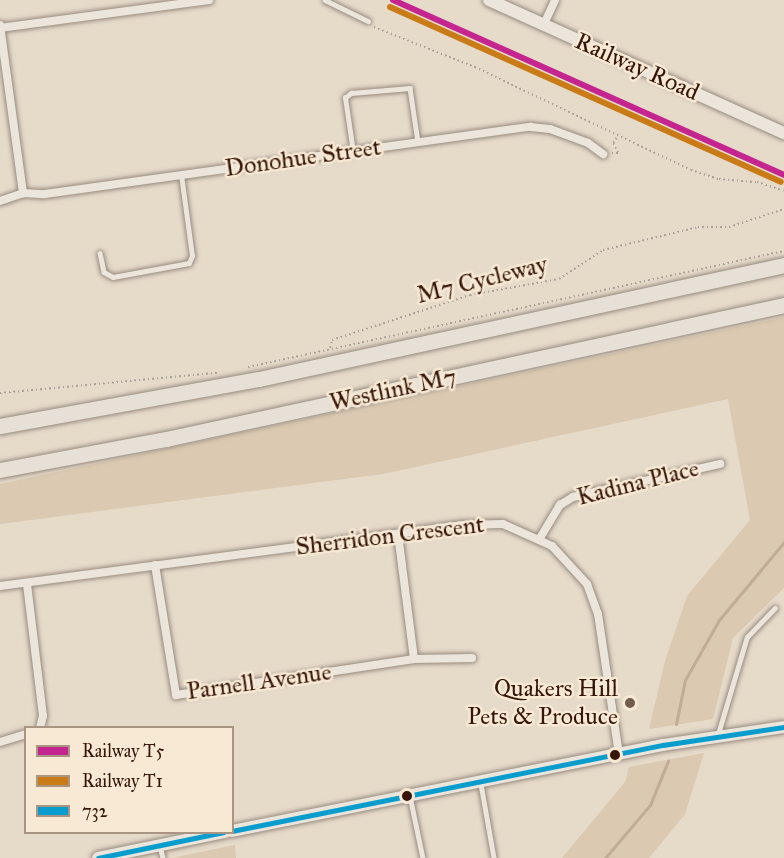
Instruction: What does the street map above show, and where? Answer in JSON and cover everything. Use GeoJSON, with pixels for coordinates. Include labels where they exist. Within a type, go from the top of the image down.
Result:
{"type":"FeatureCollection","features":[{"type":"Feature","properties":{"kind":"highway","name":"Westlink M7"},"geometry":{"type":"LineString","coordinates":[[0,426],[259,379],[784,265]]}},
{"type":"Feature","properties":{"kind":"highway","name":"Westlink M7"},"geometry":{"type":"LineString","coordinates":[[0,470],[166,439],[784,305]]}},
{"type":"Feature","properties":{"kind":"street"},"geometry":{"type":"LineString","coordinates":[[23,193],[0,27],[209,0]]}},
{"type":"Feature","properties":{"kind":"street","name":"Railway Road"},"geometry":{"type":"LineString","coordinates":[[489,0],[784,133]]}},
{"type":"Feature","properties":{"kind":"street"},"geometry":{"type":"LineString","coordinates":[[544,24],[555,0]]}},
{"type":"Feature","properties":{"kind":"street","name":"Donohue Street"},"geometry":{"type":"LineString","coordinates":[[0,201],[23,193],[45,195],[530,127],[550,129],[578,139],[603,154]]}},
{"type":"Feature","properties":{"kind":"street","name":"Kadina Place"},"geometry":{"type":"LineString","coordinates":[[540,538],[560,504],[573,497],[720,464]]}},
{"type":"Feature","properties":{"kind":"street","name":"Sherridon Crescent"},"geometry":{"type":"LineString","coordinates":[[0,586],[485,523],[503,524],[540,538],[577,570],[594,598],[619,754]]}},
{"type":"Feature","properties":{"kind":"street"},"geometry":{"type":"LineString","coordinates":[[398,534],[414,659]]}},
{"type":"Feature","properties":{"kind":"street","name":"Parnell Avenue"},"geometry":{"type":"LineString","coordinates":[[155,565],[176,695],[414,659],[472,658]]}},
{"type":"Feature","properties":{"kind":"street"},"geometry":{"type":"LineString","coordinates":[[27,584],[43,716],[40,726]]}},
{"type":"Feature","properties":{"kind":"street"},"geometry":{"type":"LineString","coordinates":[[234,831],[619,754],[784,727]]}},
{"type":"Feature","properties":{"kind":"street"},"geometry":{"type":"LineString","coordinates":[[0,742],[24,735]]}},
{"type":"Feature","properties":{"kind":"street"},"geometry":{"type":"LineString","coordinates":[[98,858],[161,852],[219,834]]}},
{"type":"Feature","properties":{"kind":"lane"},"geometry":{"type":"LineString","coordinates":[[324,0],[368,21]]}},
{"type":"Feature","properties":{"kind":"lane"},"geometry":{"type":"LineString","coordinates":[[352,152],[345,98],[362,92],[410,88],[418,142]]}},
{"type":"Feature","properties":{"kind":"lane"},"geometry":{"type":"LineString","coordinates":[[100,253],[104,272],[113,277],[189,263],[192,256],[181,175]]}},
{"type":"Feature","properties":{"kind":"lane"},"geometry":{"type":"LineString","coordinates":[[718,737],[747,637],[775,608]]}},
{"type":"Feature","properties":{"kind":"lane"},"geometry":{"type":"LineString","coordinates":[[480,782],[494,858]]}},
{"type":"Feature","properties":{"kind":"lane"},"geometry":{"type":"LineString","coordinates":[[410,796],[423,858]]}},
{"type":"Feature","properties":{"kind":"path"},"geometry":{"type":"LineString","coordinates":[[357,16],[366,26],[475,68],[617,137],[719,179],[757,182],[784,191]]}},
{"type":"Feature","properties":{"kind":"path"},"geometry":{"type":"LineString","coordinates":[[603,154],[618,153],[613,143],[617,137]]}},
{"type":"Feature","properties":{"kind":"path","name":"M7 Cycleway"},"geometry":{"type":"LineString","coordinates":[[330,350],[330,341],[470,295],[560,279],[603,250],[698,227],[729,227],[784,209]]}},
{"type":"Feature","properties":{"kind":"path","name":"M7 Cycleway"},"geometry":{"type":"LineString","coordinates":[[240,369],[784,251]]}},
{"type":"Feature","properties":{"kind":"path"},"geometry":{"type":"LineString","coordinates":[[0,393],[227,372]]}},
{"type":"Feature","properties":{"kind":"shaded area"},"geometry":{"type":"Polygon","coordinates":[[[784,317],[784,588],[733,638],[713,719],[649,729],[665,661],[687,596],[750,520],[728,399],[383,474],[0,524],[0,484],[784,317]]]}},
{"type":"Feature","properties":{"kind":"shaded area"},"geometry":{"type":"Polygon","coordinates":[[[704,753],[685,814],[649,858],[562,858],[625,782],[629,767],[704,753]]]}},
{"type":"Feature","properties":{"kind":"shaded area"},"geometry":{"type":"Polygon","coordinates":[[[235,845],[236,858],[171,858],[235,845]]]}},
{"type":"Feature","properties":{"kind":"waterway"},"geometry":{"type":"LineString","coordinates":[[676,724],[685,680],[719,620],[784,542]]}},
{"type":"Feature","properties":{"kind":"waterway"},"geometry":{"type":"LineString","coordinates":[[605,858],[650,805],[668,761]]}},
{"type":"Feature","properties":{"kind":"rail line","name":"T5"},"geometry":{"type":"LineString","coordinates":[[393,0],[784,175]]}},
{"type":"Feature","properties":{"kind":"rail line","name":"T1"},"geometry":{"type":"LineString","coordinates":[[390,7],[781,182]]}},
{"type":"Feature","properties":{"kind":"transit line","name":"732"},"geometry":{"type":"LineString","coordinates":[[234,831],[663,745],[784,727]]}},
{"type":"Feature","properties":{"kind":"transit line","name":"732"},"geometry":{"type":"LineString","coordinates":[[98,858],[213,834]]}},
{"type":"Feature","properties":{"kind":"place","name":"Quakers Hill Pets & Produce"},"geometry":{"type":"Point","coordinates":[630,703]}}]}
